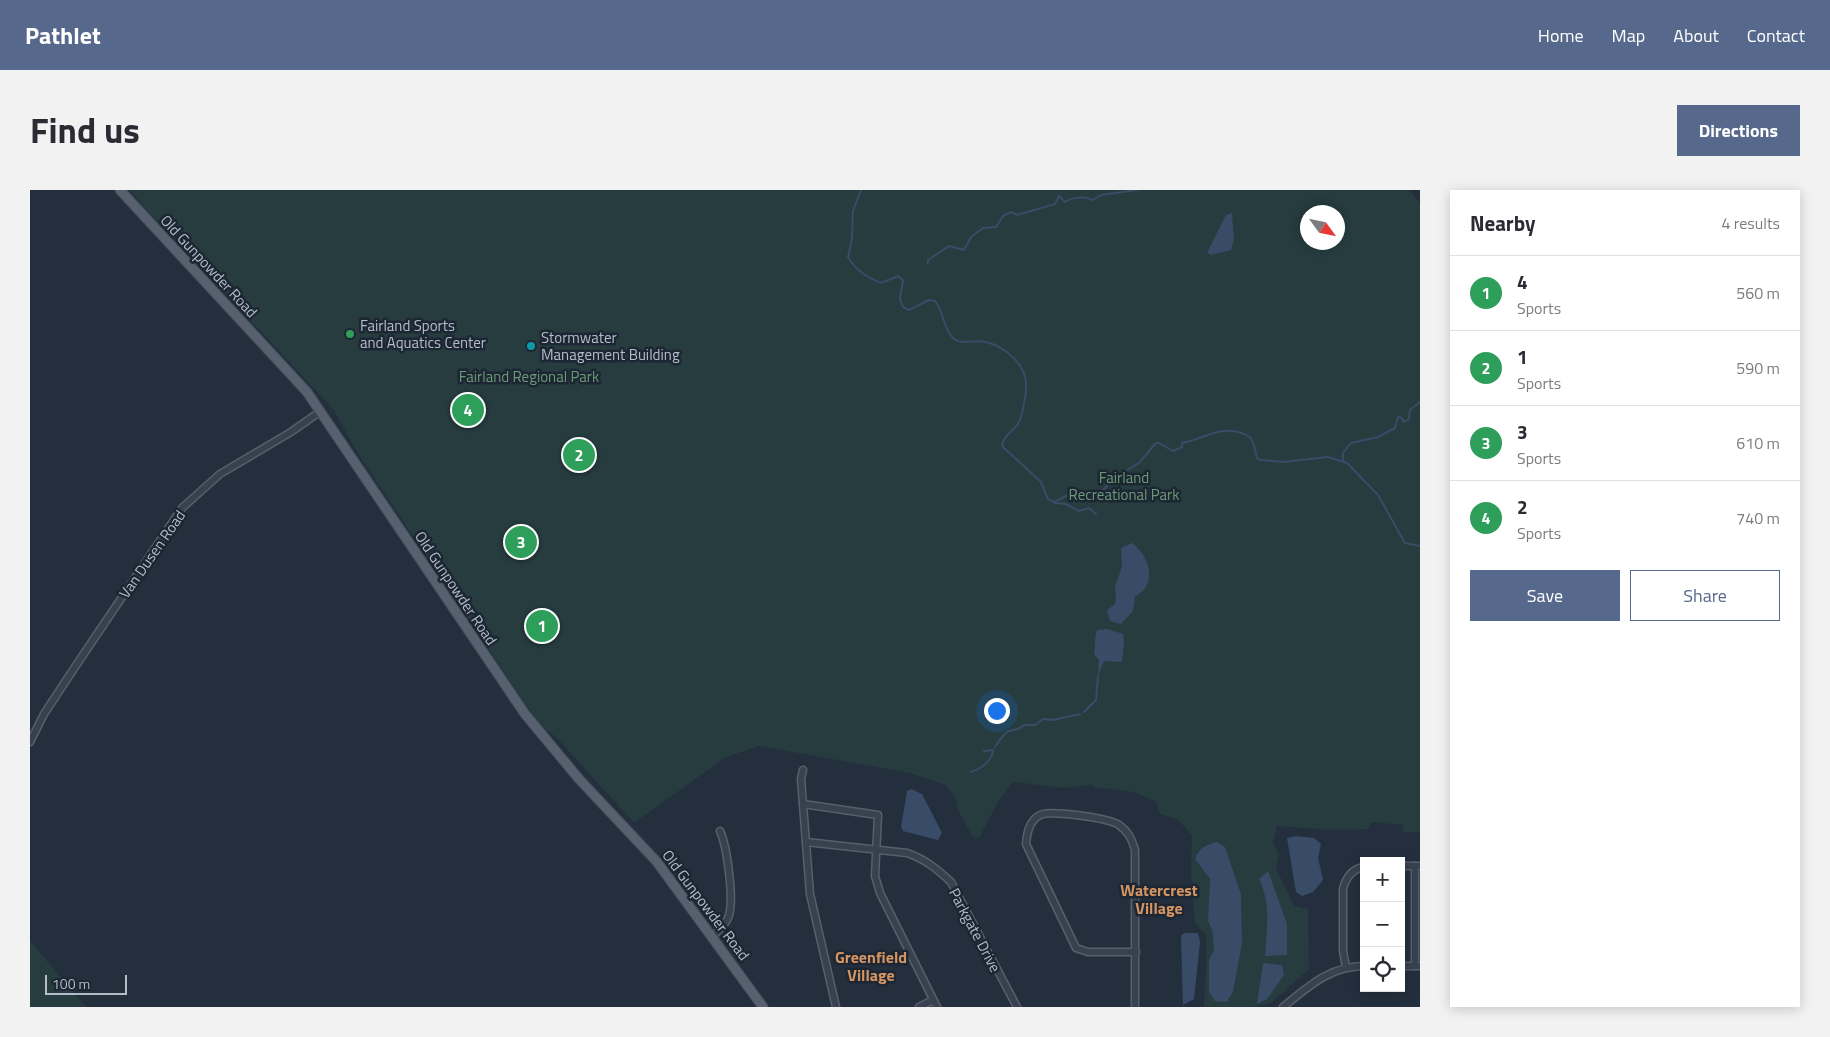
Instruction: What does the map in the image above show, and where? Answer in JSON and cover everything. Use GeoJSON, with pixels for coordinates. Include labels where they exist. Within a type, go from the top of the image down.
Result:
{"type":"FeatureCollection","features":[{"type":"Feature","properties":{"kind":"main road","name":"Old Gunpowder Road"},"geometry":{"type":"LineString","coordinates":[[120,190],[259,340],[321,411],[525,714],[579,779],[657,862],[764,1007]]}},
{"type":"Feature","properties":{"kind":"street","name":"Van Dusen Road"},"geometry":{"type":"LineString","coordinates":[[30,742],[44,714],[182,508],[220,474],[291,432],[321,411]]}},
{"type":"Feature","properties":{"kind":"street"},"geometry":{"type":"LineString","coordinates":[[802,770],[810,894],[836,1007]]}},
{"type":"Feature","properties":{"kind":"street"},"geometry":{"type":"LineString","coordinates":[[803,804],[878,815],[880,818],[875,849],[875,876],[880,893],[937,1007]]}},
{"type":"Feature","properties":{"kind":"street"},"geometry":{"type":"LineString","coordinates":[[1135,1007],[1136,952],[1135,850],[1130,835],[1118,824],[1099,819],[1052,812],[1041,815],[1033,821],[1027,832],[1026,844],[1076,948],[1094,952],[1136,952]]}},
{"type":"Feature","properties":{"kind":"street"},"geometry":{"type":"LineString","coordinates":[[713,936],[724,925],[731,907],[726,843],[720,832]]}},
{"type":"Feature","properties":{"kind":"street","name":"Parkgate Drive"},"geometry":{"type":"LineString","coordinates":[[806,842],[875,849],[919,857],[935,867],[951,882],[1017,1007]]}},
{"type":"Feature","properties":{"kind":"street"},"geometry":{"type":"LineString","coordinates":[[1417,866],[1417,966]]}},
{"type":"Feature","properties":{"kind":"street"},"geometry":{"type":"LineString","coordinates":[[1346,967],[1343,950],[1343,889],[1345,882],[1353,871],[1360,868]]}},
{"type":"Feature","properties":{"kind":"street"},"geometry":{"type":"LineString","coordinates":[[1283,1007],[1318,979],[1346,967],[1360,966]]}},
{"type":"Feature","properties":{"kind":"street"},"geometry":{"type":"LineString","coordinates":[[919,1007],[933,1000]]}},
{"type":"Feature","properties":{"kind":"green space"},"geometry":{"type":"Polygon","coordinates":[[[130,190],[1409,190],[1420,203],[1420,832],[1403,832],[1403,825],[1371,822],[1369,829],[1333,830],[1277,826],[1273,842],[1279,854],[1276,868],[1294,906],[1308,909],[1309,969],[1271,1003],[1253,1007],[1204,1007],[1207,948],[1206,935],[1195,923],[1191,873],[1192,835],[1177,819],[1160,814],[1156,802],[1134,792],[1093,787],[1094,785],[1063,788],[1013,782],[998,802],[979,838],[972,836],[957,808],[957,801],[946,785],[910,773],[759,746],[726,757],[634,823],[557,738],[539,724],[360,457],[333,409],[239,308],[184,244],[151,215],[130,190]],[[1206,845],[1198,851],[1195,859],[1210,879],[1208,921],[1212,929],[1214,950],[1209,960],[1210,974],[1238,960],[1242,943],[1241,894],[1225,847],[1206,845]]]}},
{"type":"Feature","properties":{"kind":"green space"},"geometry":{"type":"Polygon","coordinates":[[[30,941],[86,1007],[30,1007],[30,941]]]}},
{"type":"Feature","properties":{"kind":"water"},"geometry":{"type":"Polygon","coordinates":[[[1232,213],[1234,240],[1231,250],[1211,255],[1207,253],[1226,215],[1232,213]]]}},
{"type":"Feature","properties":{"kind":"water"},"geometry":{"type":"Polygon","coordinates":[[[1132,543],[1145,558],[1149,577],[1144,590],[1135,597],[1133,611],[1121,624],[1110,621],[1107,610],[1115,604],[1116,600],[1115,587],[1122,567],[1121,548],[1132,543]]]}},
{"type":"Feature","properties":{"kind":"water"},"geometry":{"type":"Polygon","coordinates":[[[1107,629],[1123,634],[1122,662],[1104,661],[1098,675],[1099,660],[1094,654],[1096,633],[1097,630],[1107,629]]]}},
{"type":"Feature","properties":{"kind":"water"},"geometry":{"type":"Polygon","coordinates":[[[911,789],[922,794],[942,833],[938,840],[903,831],[901,827],[907,791],[911,789]]]}},
{"type":"Feature","properties":{"kind":"water"},"geometry":{"type":"Polygon","coordinates":[[[1296,836],[1314,838],[1321,844],[1318,858],[1323,880],[1313,892],[1302,896],[1296,892],[1287,838],[1296,836]]]}},
{"type":"Feature","properties":{"kind":"water"},"geometry":{"type":"Polygon","coordinates":[[[1217,842],[1225,847],[1241,894],[1242,943],[1233,991],[1227,1002],[1215,1001],[1209,992],[1209,960],[1214,950],[1212,929],[1208,921],[1210,879],[1195,859],[1198,852],[1203,848],[1217,842]]]}},
{"type":"Feature","properties":{"kind":"water"},"geometry":{"type":"Polygon","coordinates":[[[1268,871],[1287,924],[1287,955],[1265,956],[1267,907],[1259,879],[1268,871]]]}},
{"type":"Feature","properties":{"kind":"water"},"geometry":{"type":"Polygon","coordinates":[[[1184,933],[1198,933],[1200,942],[1194,999],[1183,1005],[1181,936],[1184,933]]]}},
{"type":"Feature","properties":{"kind":"water"},"geometry":{"type":"Polygon","coordinates":[[[1263,963],[1282,965],[1284,975],[1267,999],[1257,1004],[1263,963]]]}},
{"type":"Feature","properties":{"kind":"waterway"},"geometry":{"type":"LineString","coordinates":[[861,190],[853,211],[852,239],[848,257],[862,273],[881,283],[898,276],[903,280],[900,299],[903,307],[909,310],[929,300],[935,301],[947,330],[953,338],[960,342],[978,341],[994,345],[1008,353],[1019,365],[1026,380],[1023,410],[1019,422],[1007,436],[1002,446],[1041,482],[1048,499],[1054,502],[1068,495],[1087,501],[1094,499],[1117,476],[1139,463],[1156,443],[1173,451],[1182,447],[1182,443],[1216,432],[1232,431],[1250,437],[1257,458],[1260,460],[1283,462],[1328,457],[1347,463],[1378,495],[1405,543],[1420,546]]}},
{"type":"Feature","properties":{"kind":"waterway"},"geometry":{"type":"LineString","coordinates":[[928,263],[928,260],[949,246],[964,250],[971,237],[983,228],[996,227],[1003,216],[1011,212],[1017,215],[1055,204],[1059,196],[1065,202],[1079,198],[1093,200],[1101,195],[1137,190]]}},
{"type":"Feature","properties":{"kind":"waterway"},"geometry":{"type":"LineString","coordinates":[[1343,460],[1343,453],[1351,443],[1378,437],[1395,428],[1398,417],[1402,418],[1404,422],[1409,419],[1410,410],[1420,402]]}},
{"type":"Feature","properties":{"kind":"waterway"},"geometry":{"type":"LineString","coordinates":[[1055,503],[1066,504],[1079,511],[1089,508],[1096,514]]}},
{"type":"Feature","properties":{"kind":"waterway"},"geometry":{"type":"LineString","coordinates":[[1084,712],[1096,700],[1098,675]]}},
{"type":"Feature","properties":{"kind":"waterway"},"geometry":{"type":"LineString","coordinates":[[995,747],[1007,732],[1019,729],[1024,725],[1035,725],[1043,719],[1053,720],[1080,714]]}},
{"type":"Feature","properties":{"kind":"waterway"},"geometry":{"type":"LineString","coordinates":[[984,751],[993,750]]}},
{"type":"Feature","properties":{"kind":"waterway"},"geometry":{"type":"LineString","coordinates":[[971,772],[986,764],[993,750]]}},
{"type":"Feature","properties":{"kind":"place","name":"Fairland Sports and Aquatics Center"},"geometry":{"type":"Point","coordinates":[350,334]}},
{"type":"Feature","properties":{"kind":"place","name":"Stormwater Management Building"},"geometry":{"type":"Point","coordinates":[531,346]}},
{"type":"Feature","properties":{"kind":"place","name":"2"},"geometry":{"type":"Point","coordinates":[468,410]}},
{"type":"Feature","properties":{"kind":"place","name":"1"},"geometry":{"type":"Point","coordinates":[579,455]}},
{"type":"Feature","properties":{"kind":"place","name":"3"},"geometry":{"type":"Point","coordinates":[521,542]}},
{"type":"Feature","properties":{"kind":"place","name":"4"},"geometry":{"type":"Point","coordinates":[542,626]}},
{"type":"Feature","properties":{"kind":"district","name":"Watercrest Village"},"geometry":{"type":"Point","coordinates":[1159,899]}},
{"type":"Feature","properties":{"kind":"district","name":"Greenfield Village"},"geometry":{"type":"Point","coordinates":[871,966]}},
{"type":"Feature","properties":{"kind":"park label","name":"Fairland Regional Park"},"geometry":{"type":"Point","coordinates":[529,376]}},
{"type":"Feature","properties":{"kind":"park label","name":"Fairland Recreational Park"},"geometry":{"type":"Point","coordinates":[1124,486]}}]}
